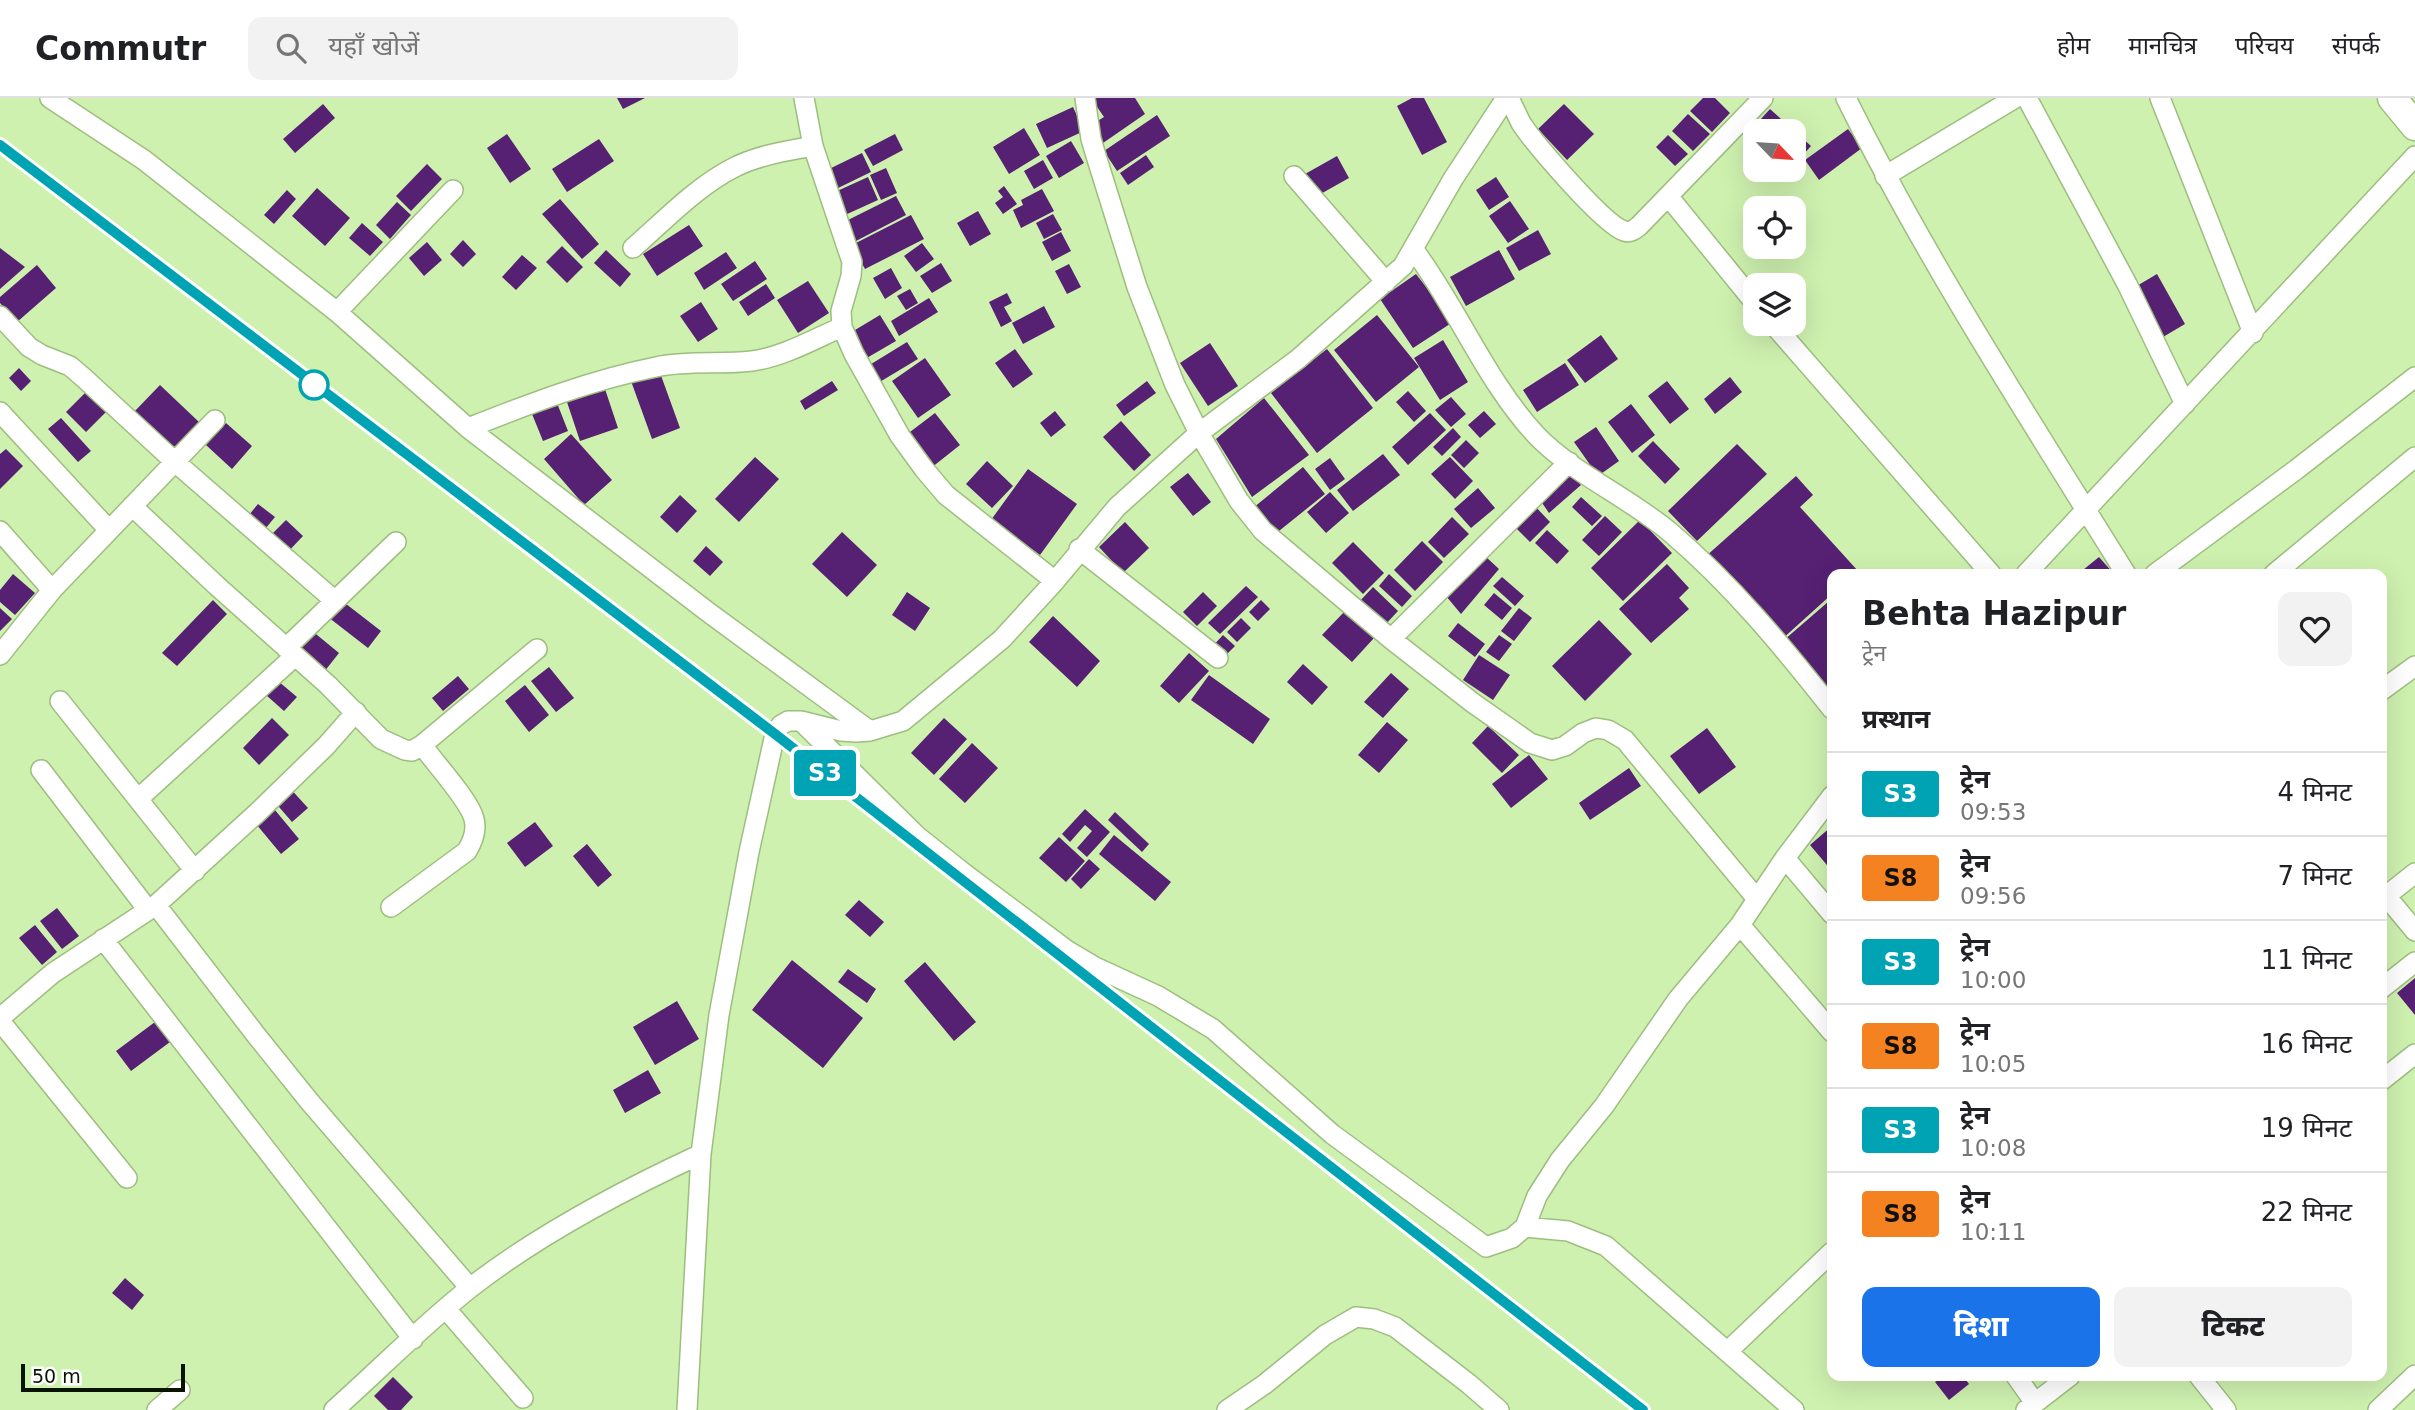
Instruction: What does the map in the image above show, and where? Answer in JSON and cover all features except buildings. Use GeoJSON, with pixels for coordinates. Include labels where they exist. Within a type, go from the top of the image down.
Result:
{"type":"FeatureCollection","features":[{"type":"Feature","properties":{"kind":"street"},"geometry":{"type":"LineString","coordinates":[[50,98],[144,160],[337,312],[468,428],[708,612],[870,731]]}},
{"type":"Feature","properties":{"kind":"street"},"geometry":{"type":"LineString","coordinates":[[804,98],[813,146],[852,262],[841,311],[842,327],[854,354],[894,425],[924,469],[946,495],[1055,581]]}},
{"type":"Feature","properties":{"kind":"street"},"geometry":{"type":"LineString","coordinates":[[1085,98],[1091,139],[1138,288],[1170,373],[1199,433],[1239,501],[1264,531],[1391,639],[1473,703],[1530,743],[1552,750],[1565,746],[1583,733],[1596,728],[1608,730],[1625,740],[1757,900]]}},
{"type":"Feature","properties":{"kind":"street"},"geometry":{"type":"LineString","coordinates":[[687,1410],[701,1154],[719,1015],[771,745],[780,725],[788,721],[801,721],[841,731],[870,731],[903,721],[1002,639],[1117,507],[1199,433],[1298,359],[1403,266],[1453,179],[1507,98],[1539,146],[1581,192],[1618,227],[1632,231],[1763,98]]}},
{"type":"Feature","properties":{"kind":"street"},"geometry":{"type":"LineString","coordinates":[[1846,98],[1885,176],[1943,276],[2123,569]]}},
{"type":"Feature","properties":{"kind":"street"},"geometry":{"type":"LineString","coordinates":[[1885,176],[2015,98]]}},
{"type":"Feature","properties":{"kind":"street"},"geometry":{"type":"LineString","coordinates":[[2027,98],[2101,235],[2185,404]]}},
{"type":"Feature","properties":{"kind":"street"},"geometry":{"type":"LineString","coordinates":[[2160,98],[2253,333]]}},
{"type":"Feature","properties":{"kind":"street"},"geometry":{"type":"LineString","coordinates":[[2392,98],[2415,126]]}},
{"type":"Feature","properties":{"kind":"street"},"geometry":{"type":"LineString","coordinates":[[633,248],[707,185],[735,167],[813,146]]}},
{"type":"Feature","properties":{"kind":"street"},"geometry":{"type":"LineString","coordinates":[[2031,569],[2415,156]]}},
{"type":"Feature","properties":{"kind":"street"},"geometry":{"type":"LineString","coordinates":[[1294,176],[1386,282]]}},
{"type":"Feature","properties":{"kind":"street"},"geometry":{"type":"LineString","coordinates":[[337,312],[453,190]]}},
{"type":"Feature","properties":{"kind":"street"},"geometry":{"type":"LineString","coordinates":[[1668,196],[1743,288]]}},
{"type":"Feature","properties":{"kind":"street"},"geometry":{"type":"LineString","coordinates":[[1414,250],[1437,280],[1499,387],[1519,416],[1541,439],[1569,461],[1670,531],[1750,610],[1827,703]]}},
{"type":"Feature","properties":{"kind":"street"},"geometry":{"type":"LineString","coordinates":[[0,316],[29,346],[42,355],[70,366],[174,461],[334,600]]}},
{"type":"Feature","properties":{"kind":"street"},"geometry":{"type":"LineString","coordinates":[[468,428],[566,390],[612,377],[680,363],[753,361],[782,353],[842,327]]}},
{"type":"Feature","properties":{"kind":"street"},"geometry":{"type":"LineString","coordinates":[[1783,336],[1987,569]]}},
{"type":"Feature","properties":{"kind":"street"},"geometry":{"type":"LineString","coordinates":[[2162,569],[2415,377]]}},
{"type":"Feature","properties":{"kind":"street"},"geometry":{"type":"LineString","coordinates":[[0,412],[109,530]]}},
{"type":"Feature","properties":{"kind":"street"},"geometry":{"type":"LineString","coordinates":[[0,655],[52,590],[215,420]]}},
{"type":"Feature","properties":{"kind":"street"},"geometry":{"type":"LineString","coordinates":[[2280,569],[2415,457]]}},
{"type":"Feature","properties":{"kind":"street"},"geometry":{"type":"LineString","coordinates":[[1391,639],[1569,461]]}},
{"type":"Feature","properties":{"kind":"street"},"geometry":{"type":"LineString","coordinates":[[132,506],[356,712],[381,739],[396,746],[412,751],[422,745],[537,649]]}},
{"type":"Feature","properties":{"kind":"street"},"geometry":{"type":"LineString","coordinates":[[0,531],[52,590]]}},
{"type":"Feature","properties":{"kind":"street"},"geometry":{"type":"LineString","coordinates":[[138,799],[290,652],[334,600],[396,542]]}},
{"type":"Feature","properties":{"kind":"street"},"geometry":{"type":"LineString","coordinates":[[1079,549],[1218,658]]}},
{"type":"Feature","properties":{"kind":"street"},"geometry":{"type":"LineString","coordinates":[[2387,686],[2415,666]]}},
{"type":"Feature","properties":{"kind":"street"},"geometry":{"type":"LineString","coordinates":[[60,701],[195,871]]}},
{"type":"Feature","properties":{"kind":"street"},"geometry":{"type":"LineString","coordinates":[[127,1178],[0,1020],[53,973],[152,907],[195,871],[316,755],[356,712]]}},
{"type":"Feature","properties":{"kind":"street"},"geometry":{"type":"LineString","coordinates":[[801,721],[917,836],[983,888],[1068,951],[1158,996],[1213,1029],[1332,1134],[1486,1247],[1512,1238],[1525,1227],[1537,1196],[1560,1160],[1604,1106],[1678,999],[1740,925],[1827,803]]}},
{"type":"Feature","properties":{"kind":"street"},"geometry":{"type":"LineString","coordinates":[[391,907],[467,851],[475,830],[474,817],[467,805],[422,745]]}},
{"type":"Feature","properties":{"kind":"street"},"geometry":{"type":"LineString","coordinates":[[41,770],[294,1083],[470,1288]]}},
{"type":"Feature","properties":{"kind":"street"},"geometry":{"type":"LineString","coordinates":[[1785,859],[1827,908]]}},
{"type":"Feature","properties":{"kind":"street"},"geometry":{"type":"LineString","coordinates":[[2387,891],[2415,873]]}},
{"type":"Feature","properties":{"kind":"street"},"geometry":{"type":"LineString","coordinates":[[2387,897],[2415,931]]}},
{"type":"Feature","properties":{"kind":"street"},"geometry":{"type":"LineString","coordinates":[[1740,925],[1827,1026]]}},
{"type":"Feature","properties":{"kind":"street"},"geometry":{"type":"LineString","coordinates":[[103,939],[413,1339]]}},
{"type":"Feature","properties":{"kind":"street"},"geometry":{"type":"LineString","coordinates":[[2387,984],[2415,962]]}},
{"type":"Feature","properties":{"kind":"street"},"geometry":{"type":"LineString","coordinates":[[2387,1076],[2415,1054]]}},
{"type":"Feature","properties":{"kind":"street"},"geometry":{"type":"LineString","coordinates":[[334,1410],[470,1288],[584,1214],[701,1154]]}},
{"type":"Feature","properties":{"kind":"street"},"geometry":{"type":"LineString","coordinates":[[1525,1227],[1568,1231],[1606,1246],[1794,1410]]}},
{"type":"Feature","properties":{"kind":"street"},"geometry":{"type":"LineString","coordinates":[[1728,1351],[1827,1257]]}},
{"type":"Feature","properties":{"kind":"street"},"geometry":{"type":"LineString","coordinates":[[446,1309],[523,1398]]}},
{"type":"Feature","properties":{"kind":"street"},"geometry":{"type":"LineString","coordinates":[[1227,1410],[1265,1384],[1325,1335],[1356,1317],[1374,1319],[1395,1327],[1499,1410]]}},
{"type":"Feature","properties":{"kind":"street"},"geometry":{"type":"LineString","coordinates":[[2378,1410],[2415,1375]]}},
{"type":"Feature","properties":{"kind":"street"},"geometry":{"type":"LineString","coordinates":[[2018,1381],[2031,1406],[2064,1381]]}},
{"type":"Feature","properties":{"kind":"street"},"geometry":{"type":"LineString","coordinates":[[2203,1381],[2227,1410]]}},
{"type":"Feature","properties":{"kind":"street"},"geometry":{"type":"LineString","coordinates":[[157,1410],[180,1390]]}},
{"type":"Feature","properties":{"kind":"railway"},"geometry":{"type":"LineString","coordinates":[[0,145],[775,734],[1643,1410]]}},
{"type":"Feature","properties":{"kind":"train","name":"S3"},"geometry":{"type":"LineString","coordinates":[[0,145],[775,734],[1643,1410]]}}]}
